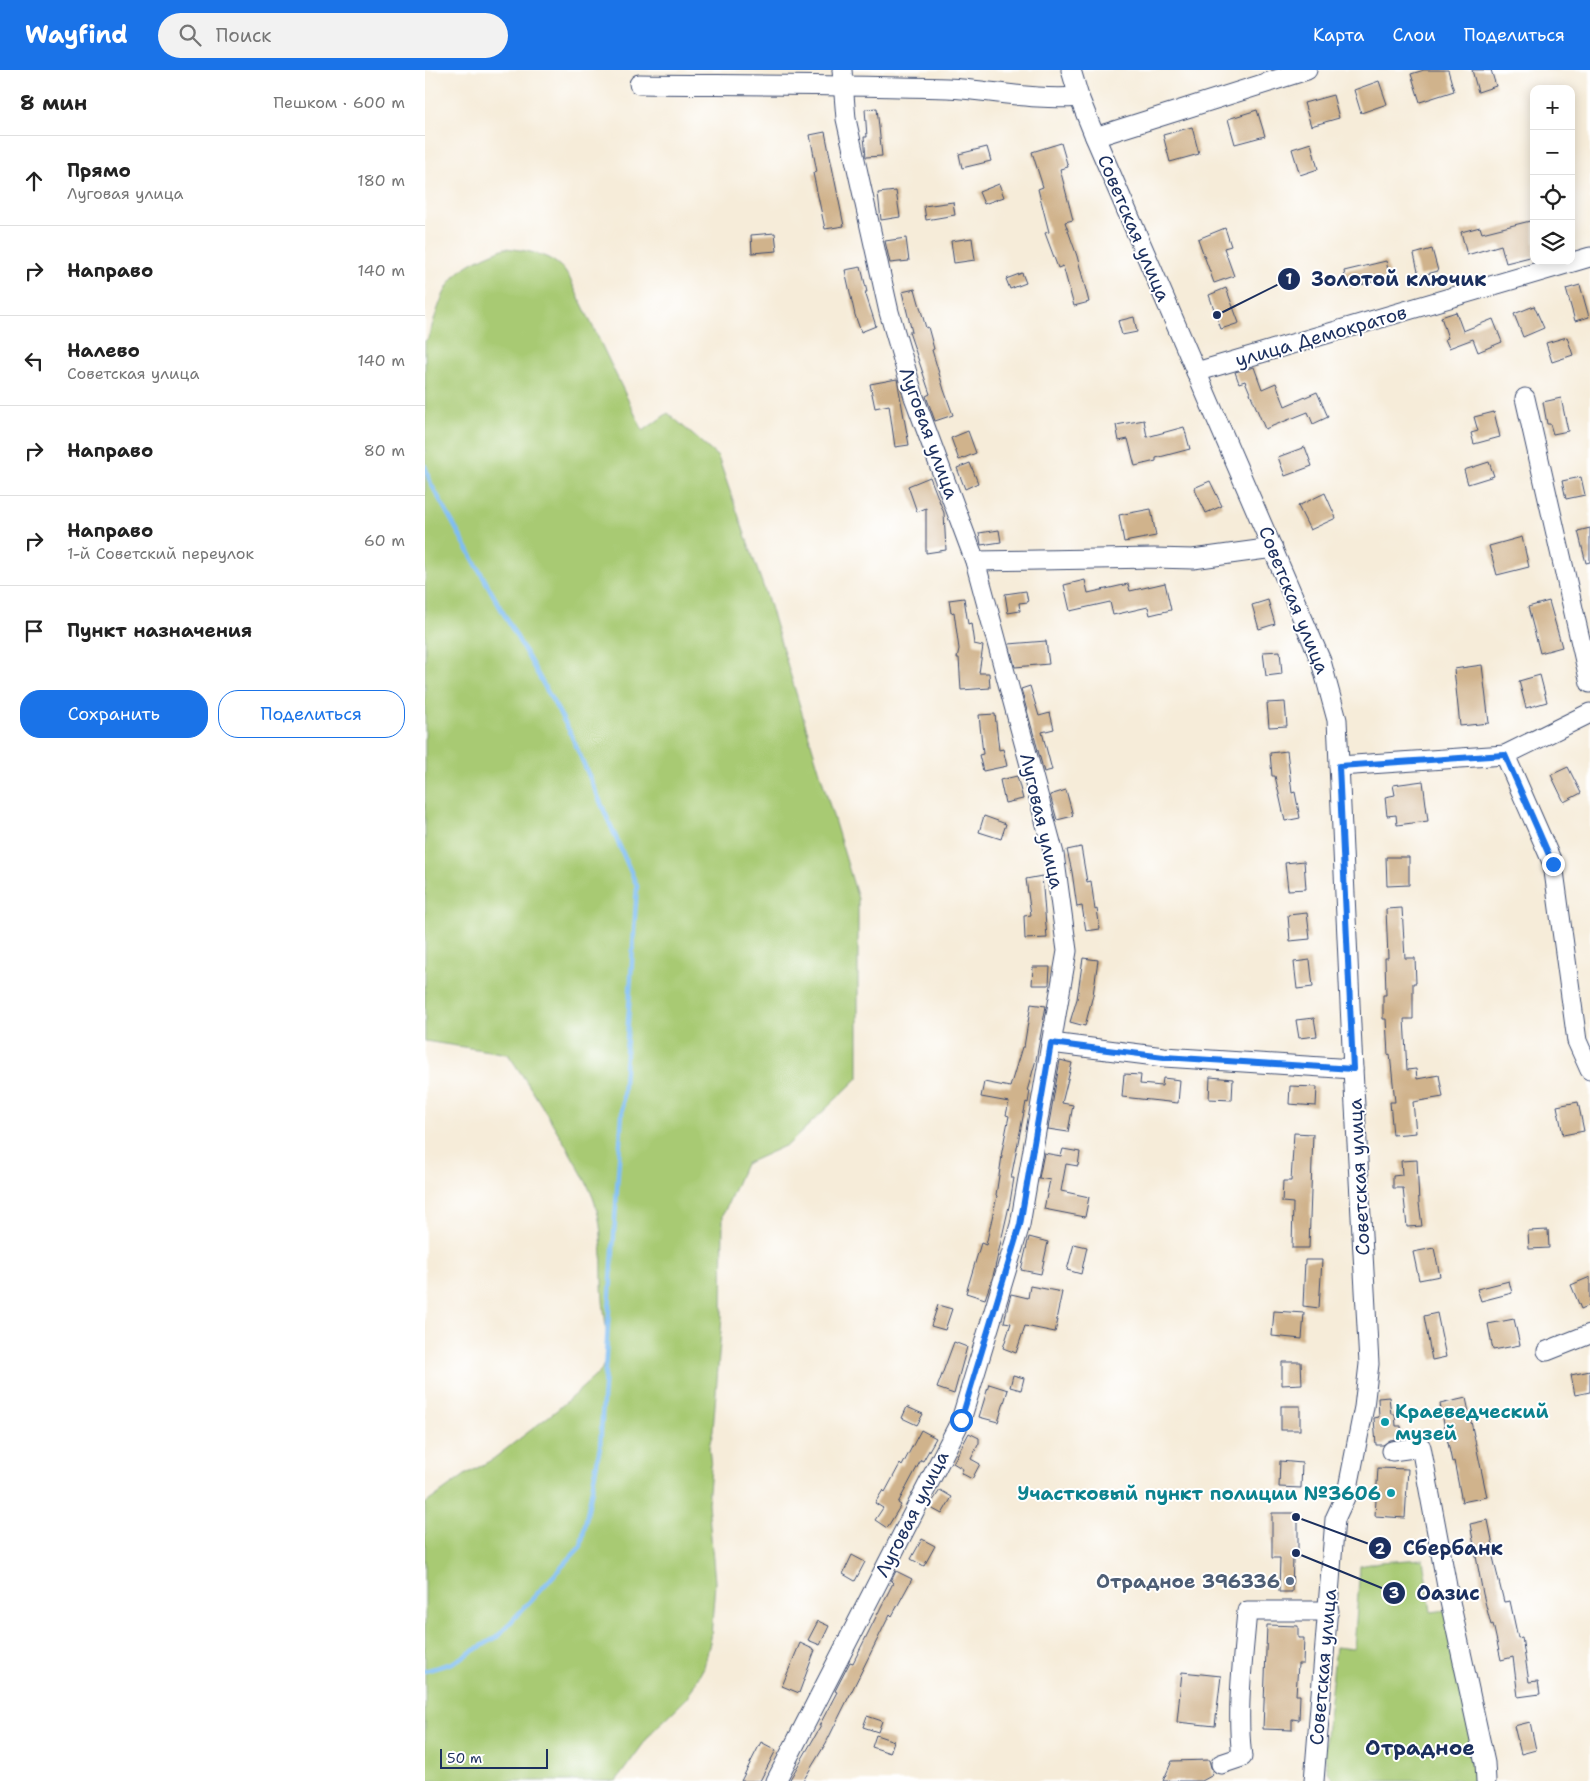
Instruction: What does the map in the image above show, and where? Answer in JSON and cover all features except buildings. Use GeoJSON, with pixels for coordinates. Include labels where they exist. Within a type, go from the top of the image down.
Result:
{"type":"FeatureCollection","features":[{"type":"Feature","properties":{"kind":"street","name":"Советская улица"},"geometry":{"type":"LineString","coordinates":[[1071,70],[1079,97],[1095,137],[1321,661],[1337,720],[1369,1364],[1364,1407],[1347,1493],[1335,1519],[1314,1781]]}},
{"type":"Feature","properties":{"kind":"street"},"geometry":{"type":"LineString","coordinates":[[1095,137],[1307,70]]}},
{"type":"Feature","properties":{"kind":"street"},"geometry":{"type":"LineString","coordinates":[[639,84],[842,77],[1057,99],[1079,97]]}},
{"type":"Feature","properties":{"kind":"street","name":"Луговая улица"},"geometry":{"type":"LineString","coordinates":[[776,1781],[961,1420],[1020,1225],[1067,951],[1054,854],[975,561],[914,397],[889,312],[846,119],[842,77]]}},
{"type":"Feature","properties":{"kind":"street","name":"улица Демократов"},"geometry":{"type":"LineString","coordinates":[[1196,372],[1590,257]]}},
{"type":"Feature","properties":{"kind":"street"},"geometry":{"type":"LineString","coordinates":[[1525,398],[1590,683]]}},
{"type":"Feature","properties":{"kind":"street"},"geometry":{"type":"LineString","coordinates":[[975,561],[1193,559],[1273,548]]}},
{"type":"Feature","properties":{"kind":"street"},"geometry":{"type":"LineString","coordinates":[[1339,766],[1505,755],[1590,713]]}},
{"type":"Feature","properties":{"kind":"street"},"geometry":{"type":"LineString","coordinates":[[1505,755],[1553,864],[1577,1042],[1590,1070]]}},
{"type":"Feature","properties":{"kind":"street"},"geometry":{"type":"LineString","coordinates":[[1051,1043],[1164,1057],[1353,1069]]}},
{"type":"Feature","properties":{"kind":"street"},"geometry":{"type":"LineString","coordinates":[[1547,1351],[1590,1334]]}},
{"type":"Feature","properties":{"kind":"street"},"geometry":{"type":"LineString","coordinates":[[1392,1451],[1421,1447],[1449,1597],[1485,1763],[1486,1781]]}},
{"type":"Feature","properties":{"kind":"street"},"geometry":{"type":"LineString","coordinates":[[1221,1764],[1242,1757],[1239,1716],[1247,1611],[1329,1611]]}},
{"type":"Feature","properties":{"kind":"green space"},"geometry":{"type":"Polygon","coordinates":[[[505,248],[541,255],[564,270],[643,431],[668,413],[718,457],[768,600],[858,899],[858,1078],[789,1144],[745,1164],[723,1215],[722,1318],[713,1430],[709,1447],[711,1467],[708,1503],[715,1582],[711,1638],[704,1667],[687,1698],[652,1732],[616,1781],[425,1781],[425,1504],[465,1475],[493,1459],[557,1410],[600,1372],[604,1364],[607,1347],[599,1217],[590,1190],[565,1144],[508,1054],[425,1041],[425,341],[428,338],[444,293],[457,274],[476,261],[505,248]]]}},
{"type":"Feature","properties":{"kind":"green space"},"geometry":{"type":"Polygon","coordinates":[[[1423,1559],[1431,1612],[1447,1610],[1478,1761],[1478,1781],[1460,1781],[1457,1779],[1336,1781],[1328,1772],[1324,1752],[1336,1647],[1354,1649],[1360,1566],[1379,1562],[1423,1559]]]}},
{"type":"Feature","properties":{"kind":"waterway"},"geometry":{"type":"LineString","coordinates":[[425,466],[431,484],[569,730],[637,886],[600,1447],[581,1546],[497,1637],[452,1663],[425,1671]]}},
{"type":"Feature","properties":{"kind":"place","name":"Золотой ключик"},"geometry":{"type":"Point","coordinates":[1217,315]}},
{"type":"Feature","properties":{"kind":"place","name":"Краеведческий музей"},"geometry":{"type":"Point","coordinates":[1385,1422]}},
{"type":"Feature","properties":{"kind":"place","name":"Участковый пункт полиции №3606"},"geometry":{"type":"Point","coordinates":[1391,1493]}},
{"type":"Feature","properties":{"kind":"place","name":"Сбербанк"},"geometry":{"type":"Point","coordinates":[1296,1517]}},
{"type":"Feature","properties":{"kind":"place","name":"Оазис"},"geometry":{"type":"Point","coordinates":[1296,1553]}},
{"type":"Feature","properties":{"kind":"place","name":"Отрадное 396336"},"geometry":{"type":"Point","coordinates":[1290,1581]}},
{"type":"Feature","properties":{"kind":"district","name":"Отрадное"},"geometry":{"type":"Point","coordinates":[1420,1748]}},
{"type":"Feature","properties":{"kind":"route"},"geometry":{"type":"LineString","coordinates":[[961,1420],[1020,1225],[1051,1043],[1164,1057],[1353,1069],[1339,766],[1505,755],[1553,864]]}}]}
